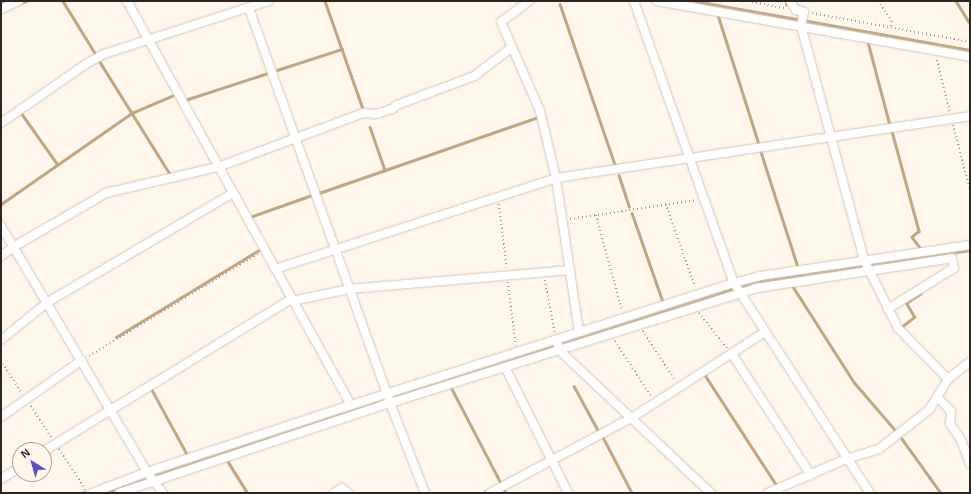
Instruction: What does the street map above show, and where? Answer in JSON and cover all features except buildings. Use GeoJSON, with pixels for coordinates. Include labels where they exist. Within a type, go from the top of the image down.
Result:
{"type":"FeatureCollection","features":[{"type":"Feature","properties":{"kind":"street"},"geometry":{"type":"LineString","coordinates":[[1,9],[19,1]]}},
{"type":"Feature","properties":{"kind":"street"},"geometry":{"type":"LineString","coordinates":[[127,1],[232,193],[351,404]]}},
{"type":"Feature","properties":{"kind":"street"},"geometry":{"type":"LineString","coordinates":[[1,123],[95,58],[147,39],[269,1]]}},
{"type":"Feature","properties":{"kind":"street"},"geometry":{"type":"LineString","coordinates":[[529,1],[501,22],[540,111],[556,178],[579,332]]}},
{"type":"Feature","properties":{"kind":"street"},"geometry":{"type":"LineString","coordinates":[[634,1],[737,288],[846,459],[870,493]]}},
{"type":"Feature","properties":{"kind":"street"},"geometry":{"type":"LineString","coordinates":[[657,1],[802,25],[970,57]]}},
{"type":"Feature","properties":{"kind":"street"},"geometry":{"type":"LineString","coordinates":[[790,1],[801,12],[802,25],[830,137],[867,266],[902,334],[948,379]]}},
{"type":"Feature","properties":{"kind":"street"},"geometry":{"type":"LineString","coordinates":[[246,8],[250,11],[349,289],[425,493]]}},
{"type":"Feature","properties":{"kind":"street"},"geometry":{"type":"LineString","coordinates":[[1,256],[15,246],[106,193],[218,167],[363,113],[376,114],[392,109],[397,105],[460,83],[474,76],[512,48]]}},
{"type":"Feature","properties":{"kind":"street"},"geometry":{"type":"LineString","coordinates":[[275,269],[556,178],[970,116]]}},
{"type":"Feature","properties":{"kind":"street"},"geometry":{"type":"LineString","coordinates":[[1,340],[48,302],[232,193]]}},
{"type":"Feature","properties":{"kind":"street"},"geometry":{"type":"LineString","coordinates":[[1,226],[15,246],[151,477],[163,493]]}},
{"type":"Feature","properties":{"kind":"street"},"geometry":{"type":"LineString","coordinates":[[867,266],[970,245]]}},
{"type":"Feature","properties":{"kind":"street"},"geometry":{"type":"LineString","coordinates":[[92,493],[151,477],[557,343],[611,333],[694,307],[760,276],[952,258],[954,268],[888,309]]}},
{"type":"Feature","properties":{"kind":"street"},"geometry":{"type":"LineString","coordinates":[[52,447],[111,408],[292,300],[349,289],[570,270]]}},
{"type":"Feature","properties":{"kind":"street"},"geometry":{"type":"LineString","coordinates":[[119,493],[151,477],[351,404],[389,398],[505,367],[579,332],[698,294],[737,288]]}},
{"type":"Feature","properties":{"kind":"street"},"geometry":{"type":"LineString","coordinates":[[490,493],[633,417],[765,332]]}},
{"type":"Feature","properties":{"kind":"street"},"geometry":{"type":"LineString","coordinates":[[557,343],[711,493]]}},
{"type":"Feature","properties":{"kind":"street"},"geometry":{"type":"LineString","coordinates":[[732,354],[811,474]]}},
{"type":"Feature","properties":{"kind":"street"},"geometry":{"type":"LineString","coordinates":[[1,417],[82,360]]}},
{"type":"Feature","properties":{"kind":"street"},"geometry":{"type":"LineString","coordinates":[[768,493],[846,459],[878,449],[929,410],[938,398],[948,379],[970,362]]}},
{"type":"Feature","properties":{"kind":"street"},"geometry":{"type":"LineString","coordinates":[[505,367],[568,493]]}},
{"type":"Feature","properties":{"kind":"street"},"geometry":{"type":"LineString","coordinates":[[938,398],[951,411],[950,424],[961,440],[970,463]]}},
{"type":"Feature","properties":{"kind":"street"},"geometry":{"type":"LineString","coordinates":[[1,479],[12,472]]}},
{"type":"Feature","properties":{"kind":"street"},"geometry":{"type":"LineString","coordinates":[[334,493],[342,488],[346,489],[348,493]]}},
{"type":"Feature","properties":{"kind":"path"},"geometry":{"type":"LineString","coordinates":[[748,1],[970,42]]}},
{"type":"Feature","properties":{"kind":"path"},"geometry":{"type":"LineString","coordinates":[[878,1],[892,20],[891,28]]}},
{"type":"Feature","properties":{"kind":"path"},"geometry":{"type":"LineString","coordinates":[[562,221],[704,198]]}},
{"type":"Feature","properties":{"kind":"path"},"geometry":{"type":"LineString","coordinates":[[666,204],[698,294]]}},
{"type":"Feature","properties":{"kind":"path"},"geometry":{"type":"LineString","coordinates":[[596,215],[624,318]]}},
{"type":"Feature","properties":{"kind":"path"},"geometry":{"type":"LineString","coordinates":[[82,360],[264,250]]}},
{"type":"Feature","properties":{"kind":"path"},"geometry":{"type":"LineString","coordinates":[[543,272],[557,343]]}},
{"type":"Feature","properties":{"kind":"path"},"geometry":{"type":"LineString","coordinates":[[694,307],[732,354]]}},
{"type":"Feature","properties":{"kind":"path"},"geometry":{"type":"LineString","coordinates":[[639,324],[679,388]]}},
{"type":"Feature","properties":{"kind":"path"},"geometry":{"type":"LineString","coordinates":[[611,333],[656,403]]}},
{"type":"Feature","properties":{"kind":"path"},"geometry":{"type":"LineString","coordinates":[[1,360],[88,493]]}},
{"type":"Feature","properties":{"kind":"waterway"},"geometry":{"type":"LineString","coordinates":[[1,4],[7,1]]}},
{"type":"Feature","properties":{"kind":"waterway"},"geometry":{"type":"LineString","coordinates":[[20,3],[26,1]]}},
{"type":"Feature","properties":{"kind":"waterway"},"geometry":{"type":"LineString","coordinates":[[63,1],[95,53]]}},
{"type":"Feature","properties":{"kind":"waterway"},"geometry":{"type":"LineString","coordinates":[[325,1],[363,109]]}},
{"type":"Feature","properties":{"kind":"waterway"},"geometry":{"type":"LineString","coordinates":[[695,1],[970,50]]}},
{"type":"Feature","properties":{"kind":"waterway"},"geometry":{"type":"LineString","coordinates":[[956,1],[970,23]]}},
{"type":"Feature","properties":{"kind":"waterway"},"geometry":{"type":"LineString","coordinates":[[560,4],[615,165]]}},
{"type":"Feature","properties":{"kind":"waterway"},"geometry":{"type":"LineString","coordinates":[[718,15],[759,144]]}},
{"type":"Feature","properties":{"kind":"waterway"},"geometry":{"type":"LineString","coordinates":[[868,42],[890,125]]}},
{"type":"Feature","properties":{"kind":"waterway"},"geometry":{"type":"LineString","coordinates":[[277,70],[342,49]]}},
{"type":"Feature","properties":{"kind":"waterway"},"geometry":{"type":"LineString","coordinates":[[100,62],[170,174]]}},
{"type":"Feature","properties":{"kind":"waterway"},"geometry":{"type":"LineString","coordinates":[[185,100],[268,73]]}},
{"type":"Feature","properties":{"kind":"waterway"},"geometry":{"type":"LineString","coordinates":[[1,204],[132,113],[174,95]]}},
{"type":"Feature","properties":{"kind":"waterway"},"geometry":{"type":"LineString","coordinates":[[22,114],[58,165]]}},
{"type":"Feature","properties":{"kind":"waterway"},"geometry":{"type":"LineString","coordinates":[[319,193],[538,117]]}},
{"type":"Feature","properties":{"kind":"waterway"},"geometry":{"type":"LineString","coordinates":[[370,127],[385,170]]}},
{"type":"Feature","properties":{"kind":"waterway"},"geometry":{"type":"LineString","coordinates":[[892,131],[919,231],[912,237],[921,249],[919,249]]}},
{"type":"Feature","properties":{"kind":"waterway"},"geometry":{"type":"LineString","coordinates":[[761,152],[798,267]]}},
{"type":"Feature","properties":{"kind":"waterway"},"geometry":{"type":"LineString","coordinates":[[619,175],[629,206]]}},
{"type":"Feature","properties":{"kind":"waterway"},"geometry":{"type":"LineString","coordinates":[[250,217],[312,195]]}},
{"type":"Feature","properties":{"kind":"waterway"},"geometry":{"type":"LineString","coordinates":[[632,213],[663,302]]}},
{"type":"Feature","properties":{"kind":"waterway"},"geometry":{"type":"LineString","coordinates":[[116,337],[259,250]]}},
{"type":"Feature","properties":{"kind":"waterway"},"geometry":{"type":"LineString","coordinates":[[739,287],[754,282],[970,250]]}},
{"type":"Feature","properties":{"kind":"waterway"},"geometry":{"type":"LineString","coordinates":[[792,285],[854,382],[896,431]]}},
{"type":"Feature","properties":{"kind":"waterway"},"geometry":{"type":"LineString","coordinates":[[393,398],[735,288]]}},
{"type":"Feature","properties":{"kind":"waterway"},"geometry":{"type":"LineString","coordinates":[[900,328],[914,317],[906,303],[920,294]]}},
{"type":"Feature","properties":{"kind":"waterway"},"geometry":{"type":"LineString","coordinates":[[705,375],[777,486]]}},
{"type":"Feature","properties":{"kind":"waterway"},"geometry":{"type":"LineString","coordinates":[[574,386],[599,432]]}},
{"type":"Feature","properties":{"kind":"waterway"},"geometry":{"type":"LineString","coordinates":[[451,387],[501,483]]}},
{"type":"Feature","properties":{"kind":"waterway"},"geometry":{"type":"LineString","coordinates":[[151,388],[188,456]]}},
{"type":"Feature","properties":{"kind":"waterway"},"geometry":{"type":"LineString","coordinates":[[153,476],[380,402]]}},
{"type":"Feature","properties":{"kind":"waterway"},"geometry":{"type":"LineString","coordinates":[[900,436],[941,493]]}},
{"type":"Feature","properties":{"kind":"waterway"},"geometry":{"type":"LineString","coordinates":[[603,437],[632,493]]}},
{"type":"Feature","properties":{"kind":"waterway"},"geometry":{"type":"LineString","coordinates":[[227,460],[248,493]]}},
{"type":"Feature","properties":{"kind":"waterway"},"geometry":{"type":"LineString","coordinates":[[106,493],[149,478]]}},
{"type":"Feature","properties":{"kind":"waterway"},"geometry":{"type":"LineString","coordinates":[[504,489],[506,493]]}},
{"type":"Feature","properties":{"kind":"waterway"},"geometry":{"type":"LineString","coordinates":[[483,493],[489,490]]}}]}
